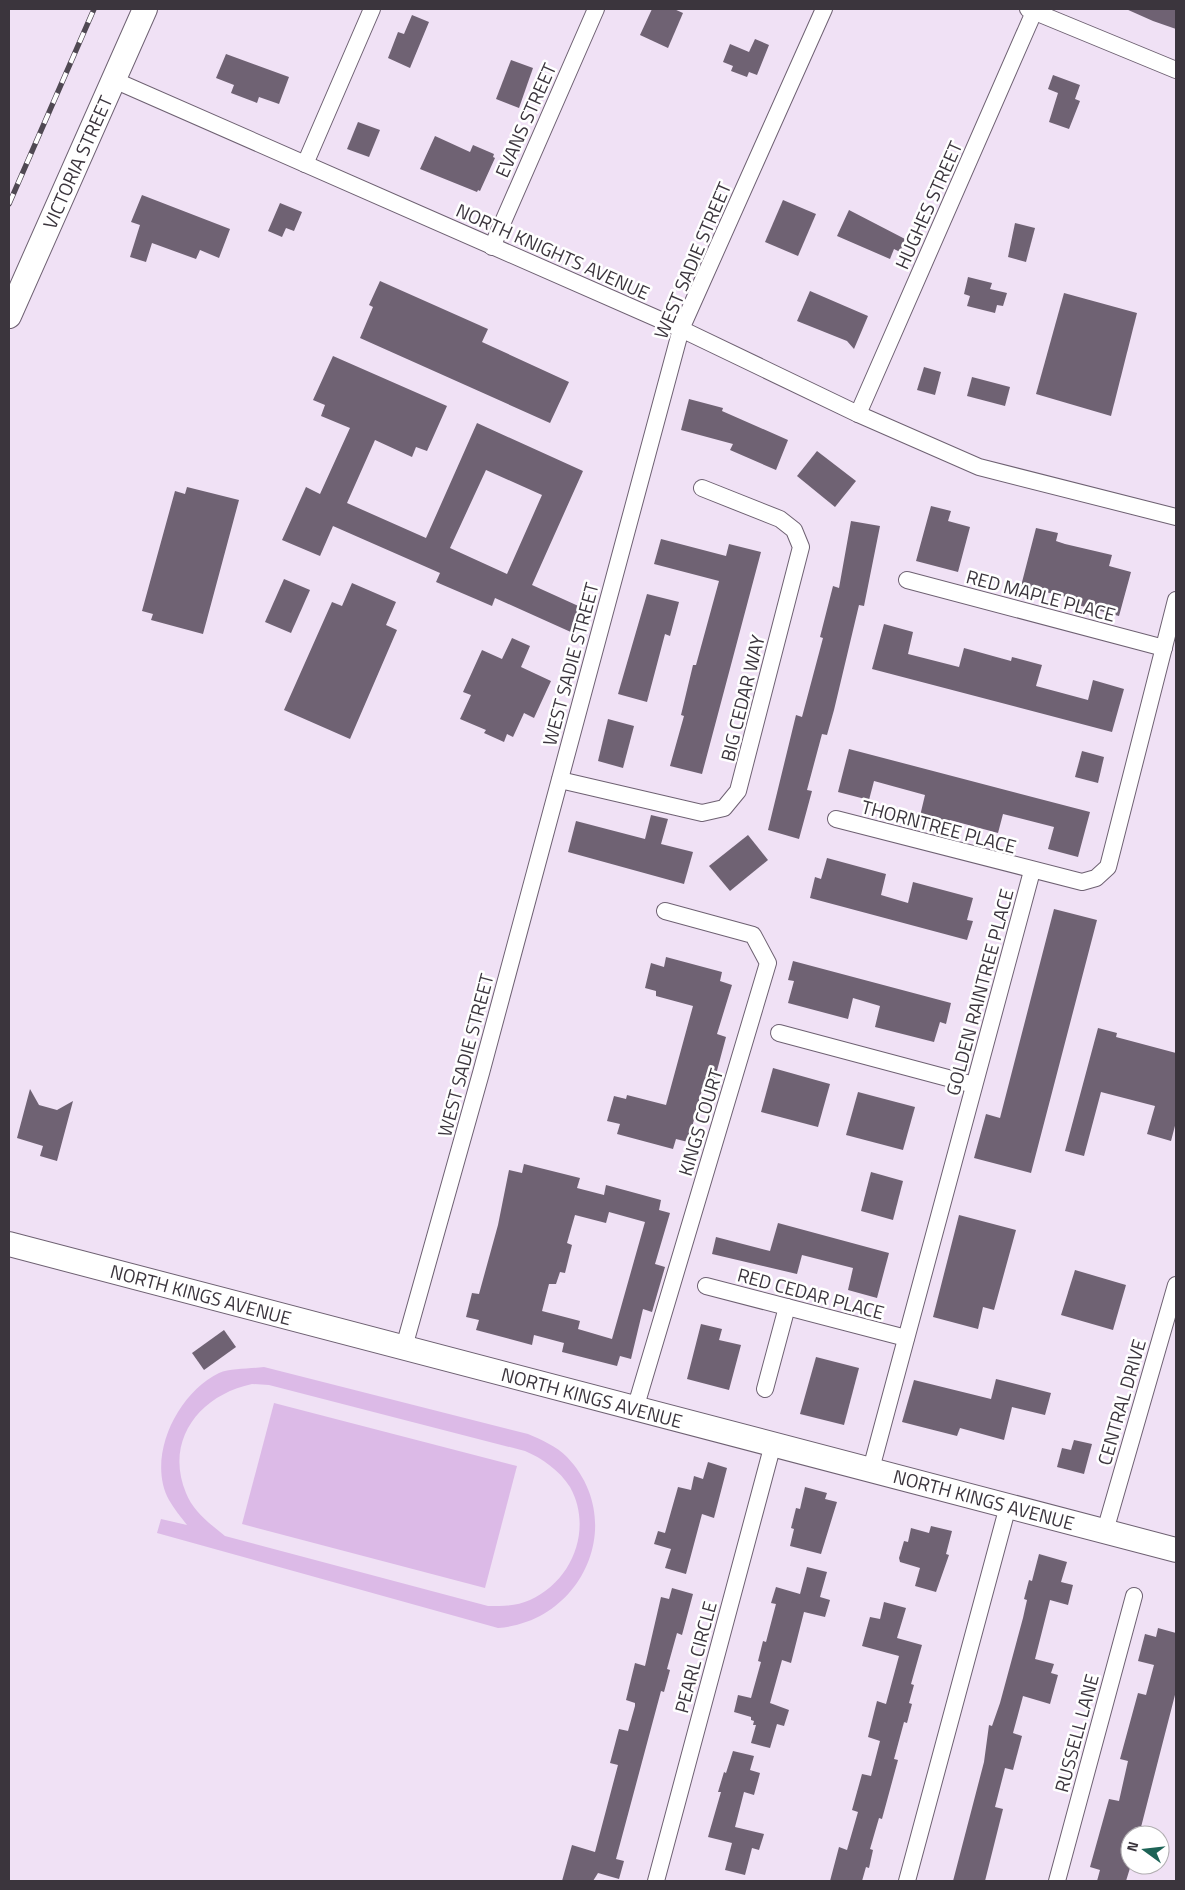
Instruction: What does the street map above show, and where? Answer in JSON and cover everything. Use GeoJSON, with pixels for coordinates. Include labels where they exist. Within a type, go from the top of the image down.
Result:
{"type":"FeatureCollection","features":[{"type":"Feature","properties":{"kind":"street","name":"VICTORIA STREET"},"geometry":{"type":"LineString","coordinates":[[9,316],[146,9]]}},
{"type":"Feature","properties":{"kind":"street"},"geometry":{"type":"LineString","coordinates":[[305,164],[372,9]]}},
{"type":"Feature","properties":{"kind":"street","name":"EVANS STREET"},"geometry":{"type":"LineString","coordinates":[[492,247],[596,9]]}},
{"type":"Feature","properties":{"kind":"street","name":"WEST SADIE STREET"},"geometry":{"type":"LineString","coordinates":[[404,1347],[560,780],[681,329],[824,9]]}},
{"type":"Feature","properties":{"kind":"street"},"geometry":{"type":"LineString","coordinates":[[1031,10],[1176,70]]}},
{"type":"Feature","properties":{"kind":"street","name":"HUGHES STREET"},"geometry":{"type":"LineString","coordinates":[[858,414],[1031,10]]}},
{"type":"Feature","properties":{"kind":"street","name":"NORTH KNIGHTS AVENUE"},"geometry":{"type":"LineString","coordinates":[[114,80],[681,329],[858,414],[979,467],[1176,517]]}},
{"type":"Feature","properties":{"kind":"street","name":"BIG CEDAR WAY"},"geometry":{"type":"LineString","coordinates":[[560,780],[702,813],[724,808],[738,791],[801,547],[794,530],[780,519],[702,488]]}},
{"type":"Feature","properties":{"kind":"street","name":"RED MAPLE PLACE"},"geometry":{"type":"LineString","coordinates":[[907,580],[1164,648]]}},
{"type":"Feature","properties":{"kind":"street","name":"GOLDEN RAINTREE PLACE"},"geometry":{"type":"LineString","coordinates":[[871,1469],[1032,871],[1082,882],[1096,878],[1108,867],[1176,600]]}},
{"type":"Feature","properties":{"kind":"street","name":"THORNTREE PLACE"},"geometry":{"type":"LineString","coordinates":[[836,820],[1032,871]]}},
{"type":"Feature","properties":{"kind":"street","name":"KINGS COURT"},"geometry":{"type":"LineString","coordinates":[[635,1409],[768,963],[753,935],[665,911]]}},
{"type":"Feature","properties":{"kind":"street"},"geometry":{"type":"LineString","coordinates":[[780,1033],[974,1085]]}},
{"type":"Feature","properties":{"kind":"street","name":"NORTH KINGS AVENUE"},"geometry":{"type":"LineString","coordinates":[[9,1244],[1176,1550]]}},
{"type":"Feature","properties":{"kind":"street","name":"CENTRAL DRIVE"},"geometry":{"type":"LineString","coordinates":[[1105,1531],[1176,1285]]}},
{"type":"Feature","properties":{"kind":"street","name":"RED CEDAR PLACE"},"geometry":{"type":"LineString","coordinates":[[706,1286],[906,1338]]}},
{"type":"Feature","properties":{"kind":"street"},"geometry":{"type":"LineString","coordinates":[[765,1389],[787,1307]]}},
{"type":"Feature","properties":{"kind":"street","name":"PEARL CIRCLE"},"geometry":{"type":"LineString","coordinates":[[656,1881],[773,1444]]}},
{"type":"Feature","properties":{"kind":"street"},"geometry":{"type":"LineString","coordinates":[[907,1881],[1008,1506]]}},
{"type":"Feature","properties":{"kind":"street","name":"RUSSELL LANE"},"geometry":{"type":"LineString","coordinates":[[1057,1881],[1134,1596]]}},
{"type":"Feature","properties":{"kind":"shaded area"},"geometry":{"type":"Polygon","coordinates":[[[264,1367],[528,1434],[558,1450],[567,1457],[585,1482],[594,1510],[594,1538],[587,1564],[573,1588],[553,1608],[528,1622],[498,1628],[157,1533],[161,1519],[187,1525],[169,1500],[163,1483],[161,1465],[170,1428],[179,1411],[190,1395],[204,1382],[219,1373],[235,1369],[264,1367]],[[252,1384],[217,1398],[202,1409],[191,1423],[184,1438],[180,1455],[180,1474],[186,1493],[197,1511],[225,1536],[488,1606],[515,1605],[530,1600],[558,1580],[568,1567],[575,1552],[579,1536],[580,1519],[577,1503],[566,1481],[556,1470],[538,1457],[525,1451],[269,1385],[252,1384]]]}},
{"type":"Feature","properties":{"kind":"shaded area"},"geometry":{"type":"Polygon","coordinates":[[[274,1403],[517,1466],[485,1588],[242,1524],[274,1403]]]}},
{"type":"Feature","properties":{"kind":"building"},"geometry":{"type":"Polygon","coordinates":[[[652,9],[674,9],[683,13],[668,48],[640,35],[652,9]]]}},
{"type":"Feature","properties":{"kind":"building"},"geometry":{"type":"Polygon","coordinates":[[[1126,9],[1176,9],[1176,29],[1153,21],[1126,9]]]}},
{"type":"Feature","properties":{"kind":"building"},"geometry":{"type":"Polygon","coordinates":[[[412,15],[429,22],[410,68],[388,58],[398,32],[404,34],[412,15]]]}},
{"type":"Feature","properties":{"kind":"building"},"geometry":{"type":"Polygon","coordinates":[[[755,39],[769,45],[757,75],[749,72],[747,77],[731,71],[733,66],[723,62],[730,44],[749,52],[755,39]]]}},
{"type":"Feature","properties":{"kind":"building"},"geometry":{"type":"Polygon","coordinates":[[[226,54],[289,77],[279,104],[259,97],[257,103],[231,93],[234,85],[216,78],[226,54]]]}},
{"type":"Feature","properties":{"kind":"building"},"geometry":{"type":"Polygon","coordinates":[[[511,60],[533,68],[519,108],[496,99],[511,60]]]}},
{"type":"Feature","properties":{"kind":"building"},"geometry":{"type":"Polygon","coordinates":[[[1053,75],[1080,85],[1075,99],[1080,101],[1069,129],[1049,122],[1058,93],[1048,89],[1053,75]]]}},
{"type":"Feature","properties":{"kind":"building"},"geometry":{"type":"Polygon","coordinates":[[[358,122],[380,130],[369,157],[347,149],[358,122]]]}},
{"type":"Feature","properties":{"kind":"building"},"geometry":{"type":"Polygon","coordinates":[[[435,136],[470,152],[473,145],[494,154],[493,157],[495,158],[480,191],[478,190],[477,192],[420,169],[435,136]]]}},
{"type":"Feature","properties":{"kind":"building"},"geometry":{"type":"Polygon","coordinates":[[[142,195],[230,229],[219,258],[200,250],[196,259],[152,243],[146,262],[130,257],[140,225],[131,222],[142,195]]]}},
{"type":"Feature","properties":{"kind":"building"},"geometry":{"type":"Polygon","coordinates":[[[783,200],[816,214],[798,256],[765,242],[783,200]]]}},
{"type":"Feature","properties":{"kind":"building"},"geometry":{"type":"Polygon","coordinates":[[[280,203],[302,212],[294,231],[286,228],[282,237],[268,231],[280,203]]]}},
{"type":"Feature","properties":{"kind":"building"},"geometry":{"type":"Polygon","coordinates":[[[849,210],[905,239],[900,252],[894,249],[890,259],[837,236],[849,210]]]}},
{"type":"Feature","properties":{"kind":"building"},"geometry":{"type":"Polygon","coordinates":[[[1015,223],[1035,228],[1026,262],[1008,257],[1015,223]]]}},
{"type":"Feature","properties":{"kind":"building"},"geometry":{"type":"Polygon","coordinates":[[[968,277],[992,283],[990,289],[1007,293],[1003,306],[997,305],[995,313],[967,306],[970,296],[964,294],[968,277]]]}},
{"type":"Feature","properties":{"kind":"building"},"geometry":{"type":"Polygon","coordinates":[[[380,281],[488,329],[482,342],[569,382],[550,423],[360,338],[373,307],[369,305],[380,281]]]}},
{"type":"Feature","properties":{"kind":"building"},"geometry":{"type":"Polygon","coordinates":[[[810,291],[868,316],[854,349],[847,341],[797,321],[810,291]]]}},
{"type":"Feature","properties":{"kind":"building"},"geometry":{"type":"Polygon","coordinates":[[[1064,293],[1137,313],[1111,416],[1036,394],[1064,293]]]}},
{"type":"Feature","properties":{"kind":"building"},"geometry":{"type":"Polygon","coordinates":[[[333,356],[447,406],[427,451],[416,447],[412,457],[375,440],[347,503],[426,538],[477,423],[583,471],[532,585],[585,609],[573,633],[495,598],[492,606],[436,582],[440,573],[333,526],[320,556],[282,540],[306,487],[320,494],[350,428],[321,416],[325,405],[313,400],[333,356]],[[486,470],[450,548],[507,574],[542,495],[486,470]]]}},
{"type":"Feature","properties":{"kind":"building"},"geometry":{"type":"Polygon","coordinates":[[[924,367],[941,372],[935,395],[917,390],[924,367]]]}},
{"type":"Feature","properties":{"kind":"building"},"geometry":{"type":"Polygon","coordinates":[[[972,377],[1010,387],[1005,406],[967,396],[972,377]]]}},
{"type":"Feature","properties":{"kind":"building"},"geometry":{"type":"Polygon","coordinates":[[[689,399],[723,408],[722,411],[788,440],[776,470],[730,450],[733,444],[681,430],[689,399]]]}},
{"type":"Feature","properties":{"kind":"building"},"geometry":{"type":"Polygon","coordinates":[[[817,451],[856,481],[835,507],[797,476],[817,451]]]}},
{"type":"Feature","properties":{"kind":"building"},"geometry":{"type":"Polygon","coordinates":[[[187,487],[239,500],[203,634],[151,620],[153,614],[142,611],[175,491],[185,494],[187,487]]]}},
{"type":"Feature","properties":{"kind":"building"},"geometry":{"type":"Polygon","coordinates":[[[931,506],[951,511],[948,521],[970,527],[958,572],[916,561],[931,506]]]}},
{"type":"Feature","properties":{"kind":"building"},"geometry":{"type":"Polygon","coordinates":[[[851,521],[880,526],[864,606],[859,605],[827,735],[822,734],[807,790],[812,791],[799,839],[768,830],[796,715],[802,717],[823,638],[820,637],[833,586],[839,588],[851,521]]]}},
{"type":"Feature","properties":{"kind":"building"},"geometry":{"type":"Polygon","coordinates":[[[1036,528],[1058,533],[1056,541],[1112,555],[1109,566],[1131,572],[1119,616],[1078,605],[1079,600],[1021,586],[1036,528]]]}},
{"type":"Feature","properties":{"kind":"building"},"geometry":{"type":"Polygon","coordinates":[[[661,539],[726,556],[729,544],[761,552],[702,774],[670,766],[684,716],[681,715],[693,665],[696,665],[719,581],[654,564],[661,539]]]}},
{"type":"Feature","properties":{"kind":"building"},"geometry":{"type":"Polygon","coordinates":[[[284,579],[310,590],[291,633],[265,622],[284,579]]]}},
{"type":"Feature","properties":{"kind":"building"},"geometry":{"type":"Polygon","coordinates":[[[352,583],[396,602],[386,625],[397,630],[350,739],[284,710],[332,602],[342,606],[352,583]]]}},
{"type":"Feature","properties":{"kind":"building"},"geometry":{"type":"Polygon","coordinates":[[[647,594],[679,602],[670,636],[665,634],[647,702],[618,694],[647,594]]]}},
{"type":"Feature","properties":{"kind":"building"},"geometry":{"type":"Polygon","coordinates":[[[884,624],[913,632],[908,654],[959,667],[964,648],[1011,661],[1012,657],[1042,665],[1036,686],[1088,700],[1093,680],[1124,689],[1112,732],[872,669],[884,624]]]}},
{"type":"Feature","properties":{"kind":"building"},"geometry":{"type":"Polygon","coordinates":[[[512,638],[530,646],[521,667],[551,681],[534,718],[524,713],[513,737],[507,734],[504,742],[484,733],[486,730],[460,719],[471,695],[463,692],[482,650],[502,659],[512,638]]]}},
{"type":"Feature","properties":{"kind":"building"},"geometry":{"type":"Polygon","coordinates":[[[608,719],[634,726],[623,768],[598,761],[608,719]]]}},
{"type":"Feature","properties":{"kind":"building"},"geometry":{"type":"Polygon","coordinates":[[[849,749],[1090,812],[1078,857],[1048,849],[1054,827],[1003,814],[998,833],[950,820],[949,824],[920,816],[925,795],[874,781],[869,800],[838,792],[849,749]]]}},
{"type":"Feature","properties":{"kind":"building"},"geometry":{"type":"Polygon","coordinates":[[[1082,751],[1104,757],[1098,783],[1075,777],[1082,751]]]}},
{"type":"Feature","properties":{"kind":"building"},"geometry":{"type":"Polygon","coordinates":[[[651,815],[668,819],[661,844],[693,852],[684,884],[568,852],[576,821],[645,839],[651,815]]]}},
{"type":"Feature","properties":{"kind":"building"},"geometry":{"type":"Polygon","coordinates":[[[748,835],[768,860],[730,891],[709,866],[748,835]]]}},
{"type":"Feature","properties":{"kind":"building"},"geometry":{"type":"Polygon","coordinates":[[[827,858],[886,874],[881,895],[908,903],[913,882],[973,898],[967,920],[973,921],[967,940],[810,898],[815,877],[821,879],[827,858]]]}},
{"type":"Feature","properties":{"kind":"building"},"geometry":{"type":"Polygon","coordinates":[[[1054,909],[1097,920],[1031,1173],[974,1158],[986,1114],[1000,1118],[1054,909]]]}},
{"type":"Feature","properties":{"kind":"building"},"geometry":{"type":"Polygon","coordinates":[[[666,957],[722,972],[720,981],[732,985],[717,1034],[726,1037],[711,1093],[702,1090],[688,1142],[676,1139],[673,1149],[617,1134],[620,1124],[607,1121],[614,1096],[626,1099],[627,1095],[666,1105],[693,1006],[656,996],[656,991],[645,988],[651,963],[664,967],[666,957]]]}},
{"type":"Feature","properties":{"kind":"building"},"geometry":{"type":"Polygon","coordinates":[[[793,961],[951,1003],[946,1024],[940,1022],[934,1042],[875,1027],[880,1006],[853,998],[848,1019],[788,1003],[794,981],[788,980],[793,961]]]}},
{"type":"Feature","properties":{"kind":"building"},"geometry":{"type":"Polygon","coordinates":[[[1098,1028],[1117,1033],[1116,1037],[1176,1053],[1176,1122],[1171,1141],[1147,1134],[1155,1106],[1101,1092],[1084,1156],[1065,1151],[1098,1028]]]}},
{"type":"Feature","properties":{"kind":"building"},"geometry":{"type":"Polygon","coordinates":[[[773,1068],[830,1084],[818,1127],[761,1112],[773,1068]]]}},
{"type":"Feature","properties":{"kind":"building"},"geometry":{"type":"Polygon","coordinates":[[[30,1089],[39,1105],[57,1110],[73,1101],[57,1161],[40,1156],[43,1146],[17,1138],[30,1089]]]}},
{"type":"Feature","properties":{"kind":"building"},"geometry":{"type":"Polygon","coordinates":[[[858,1092],[915,1107],[903,1150],[846,1135],[858,1092]]]}},
{"type":"Feature","properties":{"kind":"building"},"geometry":{"type":"Polygon","coordinates":[[[524,1164],[580,1178],[577,1188],[604,1195],[606,1185],[661,1200],[659,1210],[670,1213],[655,1264],[665,1267],[652,1312],[643,1309],[631,1359],[620,1356],[617,1366],[562,1352],[564,1343],[534,1335],[532,1345],[476,1330],[479,1320],[466,1317],[472,1293],[479,1294],[498,1225],[509,1170],[522,1173],[524,1164]],[[609,1212],[606,1223],[575,1215],[567,1243],[572,1245],[565,1273],[560,1272],[556,1284],[549,1284],[542,1311],[580,1321],[578,1329],[612,1339],[645,1222],[609,1212]]]}},
{"type":"Feature","properties":{"kind":"building"},"geometry":{"type":"Polygon","coordinates":[[[871,1172],[903,1181],[893,1220],[861,1211],[871,1172]]]}},
{"type":"Feature","properties":{"kind":"building"},"geometry":{"type":"Polygon","coordinates":[[[959,1215],[1016,1230],[994,1310],[983,1307],[978,1329],[933,1317],[959,1215]]]}},
{"type":"Feature","properties":{"kind":"building"},"geometry":{"type":"Polygon","coordinates":[[[778,1223],[889,1253],[877,1298],[848,1290],[853,1268],[802,1255],[797,1274],[712,1254],[716,1237],[770,1251],[778,1223]]]}},
{"type":"Feature","properties":{"kind":"building"},"geometry":{"type":"Polygon","coordinates":[[[1075,1270],[1126,1285],[1113,1330],[1061,1315],[1075,1270]]]}},
{"type":"Feature","properties":{"kind":"building"},"geometry":{"type":"Polygon","coordinates":[[[701,1324],[722,1329],[719,1340],[741,1345],[729,1390],[687,1379],[701,1324]]]}},
{"type":"Feature","properties":{"kind":"building"},"geometry":{"type":"Polygon","coordinates":[[[224,1330],[236,1347],[204,1370],[192,1353],[224,1330]]]}},
{"type":"Feature","properties":{"kind":"building"},"geometry":{"type":"Polygon","coordinates":[[[816,1357],[859,1368],[844,1425],[800,1414],[816,1357]]]}},
{"type":"Feature","properties":{"kind":"building"},"geometry":{"type":"Polygon","coordinates":[[[996,1379],[1051,1393],[1045,1415],[1012,1407],[1004,1440],[960,1428],[957,1436],[902,1422],[914,1380],[991,1399],[996,1379]]]}},
{"type":"Feature","properties":{"kind":"building"},"geometry":{"type":"Polygon","coordinates":[[[1074,1440],[1092,1444],[1084,1474],[1057,1467],[1062,1448],[1071,1450],[1074,1440]]]}},
{"type":"Feature","properties":{"kind":"building"},"geometry":{"type":"Polygon","coordinates":[[[708,1462],[727,1468],[714,1518],[702,1514],[686,1574],[665,1568],[671,1549],[654,1544],[658,1531],[665,1533],[678,1487],[691,1490],[694,1476],[703,1479],[708,1462]]]}},
{"type":"Feature","properties":{"kind":"building"},"geometry":{"type":"Polygon","coordinates":[[[805,1487],[827,1493],[825,1499],[837,1502],[821,1554],[790,1546],[794,1529],[791,1528],[796,1508],[800,1509],[805,1487]]]}},
{"type":"Feature","properties":{"kind":"building"},"geometry":{"type":"Polygon","coordinates":[[[931,1526],[952,1531],[946,1554],[949,1555],[936,1592],[915,1586],[920,1568],[900,1562],[899,1558],[904,1541],[908,1542],[911,1528],[929,1533],[931,1526]]]}},
{"type":"Feature","properties":{"kind":"building"},"geometry":{"type":"Polygon","coordinates":[[[1039,1554],[1067,1562],[1061,1582],[1073,1585],[1068,1605],[1050,1600],[1035,1659],[1054,1664],[1051,1673],[1058,1675],[1050,1704],[1023,1696],[1013,1733],[1022,1736],[1013,1770],[1005,1768],[995,1807],[1003,1809],[985,1881],[953,1881],[984,1762],[989,1725],[992,1726],[1000,1703],[1023,1618],[1027,1600],[1024,1599],[1029,1580],[1032,1581],[1039,1554]]]}},
{"type":"Feature","properties":{"kind":"building"},"geometry":{"type":"Polygon","coordinates":[[[807,1567],[827,1572],[820,1597],[830,1600],[825,1617],[804,1612],[791,1663],[782,1660],[770,1703],[789,1710],[784,1726],[777,1724],[770,1748],[751,1743],[756,1725],[753,1725],[754,1721],[751,1720],[751,1717],[734,1712],[738,1695],[751,1698],[761,1662],[758,1661],[763,1641],[766,1642],[776,1604],[771,1603],[776,1587],[800,1594],[807,1567]]]}},
{"type":"Feature","properties":{"kind":"building"},"geometry":{"type":"Polygon","coordinates":[[[672,1588],[693,1594],[682,1635],[677,1633],[667,1669],[670,1670],[664,1692],[661,1691],[616,1859],[624,1861],[619,1879],[598,1873],[593,1881],[562,1881],[572,1845],[595,1852],[618,1765],[610,1763],[619,1729],[628,1731],[635,1706],[635,1703],[626,1700],[635,1663],[645,1666],[661,1597],[669,1599],[672,1588]]]}},
{"type":"Feature","properties":{"kind":"building"},"geometry":{"type":"Polygon","coordinates":[[[884,1602],[906,1608],[897,1638],[922,1645],[911,1684],[914,1685],[909,1703],[912,1704],[907,1723],[904,1722],[894,1759],[898,1760],[882,1819],[879,1818],[870,1849],[873,1850],[869,1868],[866,1867],[862,1881],[830,1881],[839,1847],[847,1850],[858,1812],[852,1810],[862,1774],[871,1776],[880,1741],[868,1737],[877,1701],[886,1704],[899,1656],[862,1646],[870,1617],[880,1619],[884,1602]]]}},
{"type":"Feature","properties":{"kind":"building"},"geometry":{"type":"Polygon","coordinates":[[[1158,1628],[1176,1633],[1176,1691],[1142,1825],[1120,1825],[1120,1875],[1128,1875],[1126,1881],[1097,1881],[1100,1870],[1090,1867],[1109,1799],[1119,1801],[1128,1761],[1120,1759],[1138,1693],[1146,1695],[1154,1665],[1138,1661],[1145,1634],[1156,1637],[1158,1628]]]}},
{"type":"Feature","properties":{"kind":"building"},"geometry":{"type":"Polygon","coordinates":[[[733,1751],[754,1756],[750,1770],[760,1773],[754,1795],[744,1792],[735,1827],[764,1834],[759,1850],[752,1848],[745,1875],[725,1870],[732,1843],[708,1837],[721,1792],[718,1792],[733,1751]]]}},
{"type":"Feature","properties":{"kind":"railway"},"geometry":{"type":"LineString","coordinates":[[9,204],[94,9]]}}]}
